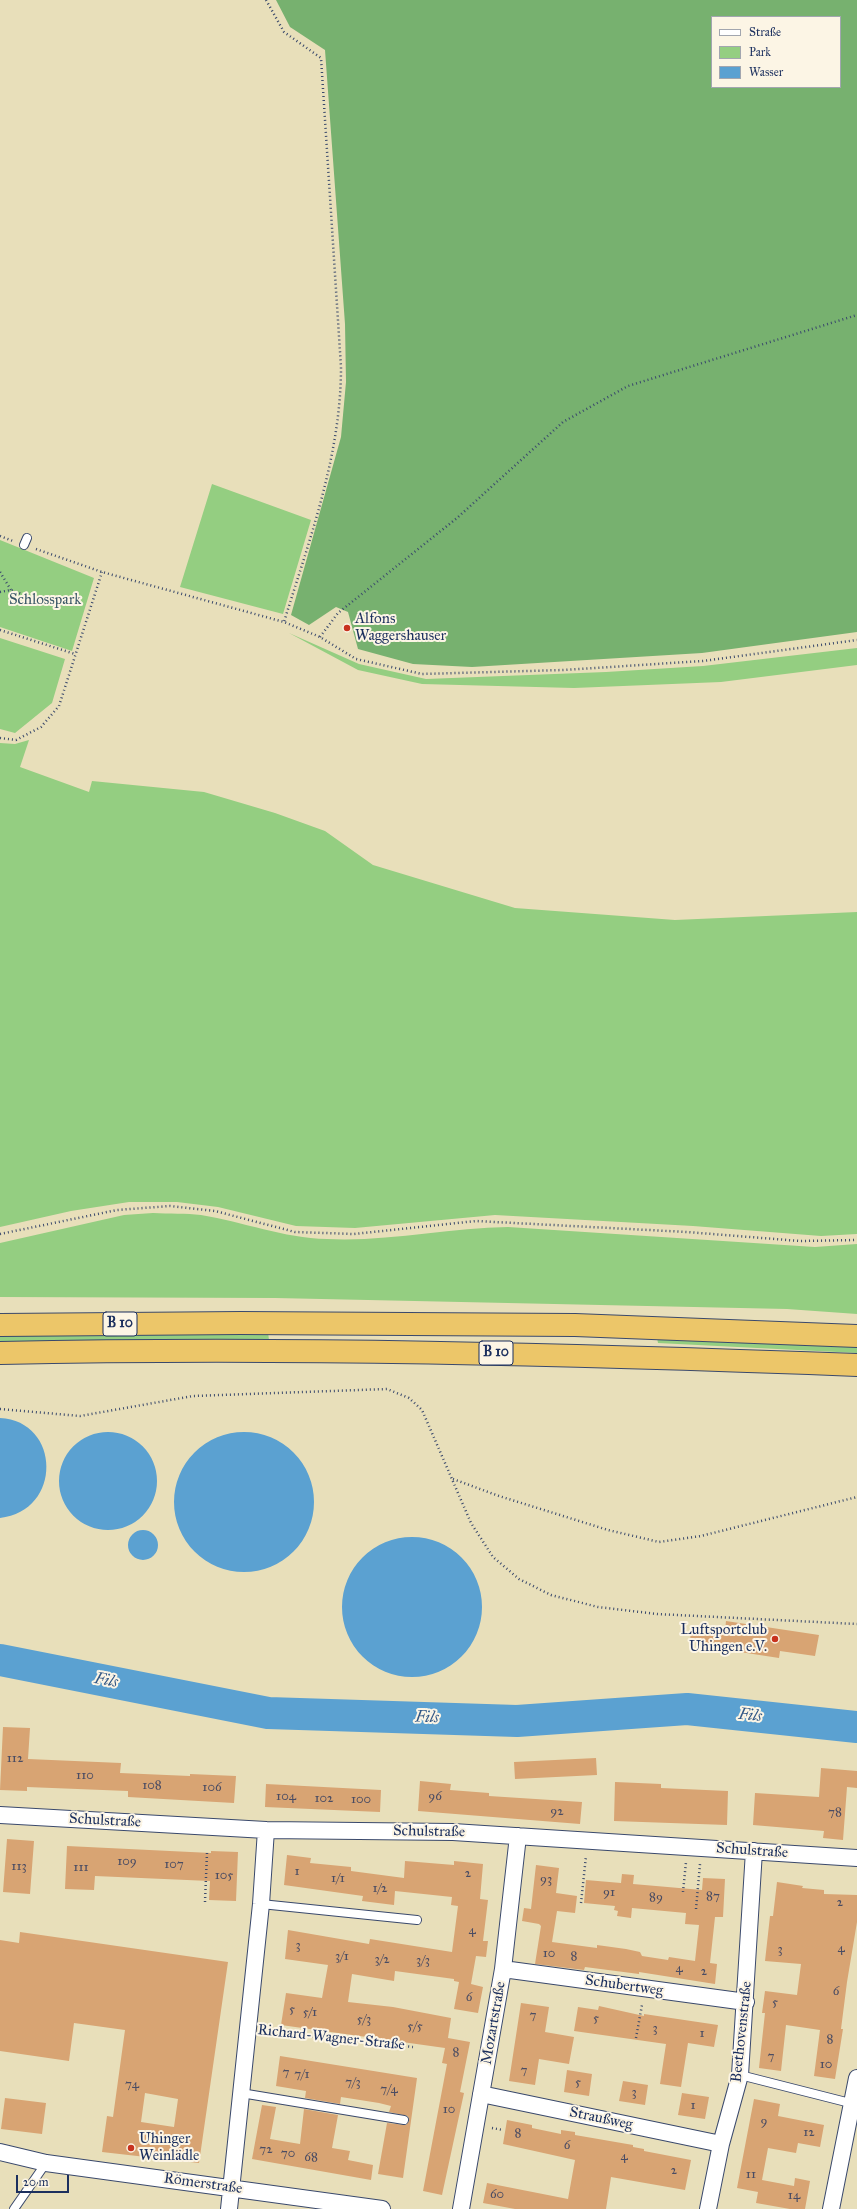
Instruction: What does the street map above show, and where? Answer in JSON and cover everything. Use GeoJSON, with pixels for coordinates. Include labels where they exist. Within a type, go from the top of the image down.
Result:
{"type":"FeatureCollection","features":[{"type":"Feature","properties":{"kind":"highway","name":"B 10"},"geometry":{"type":"LineString","coordinates":[[0,1325],[241,1323],[575,1326],[857,1336]]}},
{"type":"Feature","properties":{"kind":"highway","name":"B 10"},"geometry":{"type":"LineString","coordinates":[[0,1353],[135,1350],[319,1350],[578,1355],[857,1365]]}},
{"type":"Feature","properties":{"kind":"street","name":"Schulstraße"},"geometry":{"type":"LineString","coordinates":[[0,1815],[266,1830],[453,1832],[857,1858]]}},
{"type":"Feature","properties":{"kind":"street","name":"Richard-Wagner-Straße"},"geometry":{"type":"LineString","coordinates":[[229,2209],[261,1904],[266,1830]]}},
{"type":"Feature","properties":{"kind":"street","name":"Mozartstraße"},"geometry":{"type":"LineString","coordinates":[[461,2209],[503,1969],[518,1836]]}},
{"type":"Feature","properties":{"kind":"street","name":"Beethovenstraße"},"geometry":{"type":"LineString","coordinates":[[708,2209],[721,2144],[740,2075],[746,2002],[754,1851]]}},
{"type":"Feature","properties":{"kind":"street","name":"Schubertweg"},"geometry":{"type":"LineString","coordinates":[[503,1969],[746,2002]]}},
{"type":"Feature","properties":{"kind":"street"},"geometry":{"type":"LineString","coordinates":[[831,2209],[855,2104],[857,2078]]}},
{"type":"Feature","properties":{"kind":"street","name":"Straußweg"},"geometry":{"type":"LineString","coordinates":[[481,2094],[721,2144]]}},
{"type":"Feature","properties":{"kind":"street","name":"Römerstraße"},"geometry":{"type":"LineString","coordinates":[[0,2152],[46,2163],[382,2209]]}},
{"type":"Feature","properties":{"kind":"lane"},"geometry":{"type":"LineString","coordinates":[[261,1904],[417,1920]]}},
{"type":"Feature","properties":{"kind":"lane"},"geometry":{"type":"LineString","coordinates":[[740,2075],[855,2104]]}},
{"type":"Feature","properties":{"kind":"lane"},"geometry":{"type":"LineString","coordinates":[[241,2094],[404,2120]]}},
{"type":"Feature","properties":{"kind":"lane"},"geometry":{"type":"LineString","coordinates":[[14,2209],[46,2163]]}},
{"type":"Feature","properties":{"kind":"path"},"geometry":{"type":"LineString","coordinates":[[266,0],[284,32],[321,58],[341,367],[341,401],[336,439],[315,525],[284,622]]}},
{"type":"Feature","properties":{"kind":"path"},"geometry":{"type":"LineString","coordinates":[[320,637],[338,613],[457,518],[563,422],[628,386],[857,315]]}},
{"type":"Feature","properties":{"kind":"path"},"geometry":{"type":"LineString","coordinates":[[0,536],[26,542],[102,572],[284,622],[320,637],[356,659],[422,674],[562,670],[703,662],[857,640]]}},
{"type":"Feature","properties":{"kind":"path"},"geometry":{"type":"LineString","coordinates":[[0,572],[11,590]]}},
{"type":"Feature","properties":{"kind":"path"},"geometry":{"type":"LineString","coordinates":[[0,738],[16,740],[41,727],[59,706],[102,572]]}},
{"type":"Feature","properties":{"kind":"path"},"geometry":{"type":"LineString","coordinates":[[0,592],[11,590],[45,603]]}},
{"type":"Feature","properties":{"kind":"path"},"geometry":{"type":"LineString","coordinates":[[0,630],[75,654]]}},
{"type":"Feature","properties":{"kind":"path"},"geometry":{"type":"LineString","coordinates":[[0,1234],[118,1210],[170,1206],[215,1211],[302,1232],[354,1234],[476,1221],[671,1231],[800,1241],[857,1240]]}},
{"type":"Feature","properties":{"kind":"path"},"geometry":{"type":"LineString","coordinates":[[0,1409],[80,1416],[192,1396],[387,1389],[409,1398],[422,1410],[471,1523],[493,1558],[519,1579],[551,1595],[598,1607],[657,1614],[857,1624]]}},
{"type":"Feature","properties":{"kind":"path"},"geometry":{"type":"LineString","coordinates":[[453,1479],[498,1496],[608,1530],[658,1542],[701,1536],[857,1497]]}},
{"type":"Feature","properties":{"kind":"path"},"geometry":{"type":"LineString","coordinates":[[581,1903],[587,1841]]}},
{"type":"Feature","properties":{"kind":"path"},"geometry":{"type":"LineString","coordinates":[[683,1892],[694,1847]]}},
{"type":"Feature","properties":{"kind":"path"},"geometry":{"type":"LineString","coordinates":[[694,1847],[696,1909]]}},
{"type":"Feature","properties":{"kind":"path"},"geometry":{"type":"LineString","coordinates":[[205,1902],[207,1853]]}},
{"type":"Feature","properties":{"kind":"path"},"geometry":{"type":"LineString","coordinates":[[636,2038],[644,1988]]}},
{"type":"Feature","properties":{"kind":"path","name":"Richard-Wagner-Straße"},"geometry":{"type":"LineString","coordinates":[[248,2029],[413,2047]]}},
{"type":"Feature","properties":{"kind":"green space"},"geometry":{"type":"Polygon","coordinates":[[[276,0],[857,0],[857,632],[702,653],[472,667],[413,664],[358,649],[348,612],[336,607],[309,625],[291,615],[341,437],[346,382],[345,324],[325,50],[290,27],[276,0]]]}},
{"type":"Feature","properties":{"kind":"green space"},"geometry":{"type":"Polygon","coordinates":[[[212,484],[311,520],[283,614],[180,587],[212,484]]]}},
{"type":"Feature","properties":{"kind":"green space","name":"Schlosspark"},"geometry":{"type":"Polygon","coordinates":[[[0,540],[94,578],[72,651],[0,627],[0,540]]]}},
{"type":"Feature","properties":{"kind":"green space"},"geometry":{"type":"Polygon","coordinates":[[[289,633],[359,664],[426,679],[606,672],[703,666],[857,648],[857,665],[721,682],[574,688],[422,684],[358,670],[289,633]]]}},
{"type":"Feature","properties":{"kind":"green space"},"geometry":{"type":"Polygon","coordinates":[[[0,638],[65,659],[52,703],[15,733],[0,729],[0,638]]]}},
{"type":"Feature","properties":{"kind":"green space"},"geometry":{"type":"Polygon","coordinates":[[[29,740],[20,767],[89,792],[92,781],[204,792],[275,813],[325,831],[373,865],[515,908],[675,920],[857,912],[857,1234],[821,1236],[693,1226],[495,1215],[355,1228],[296,1226],[218,1207],[177,1202],[129,1202],[71,1211],[0,1227],[0,743],[15,744],[29,740]]]}},
{"type":"Feature","properties":{"kind":"green space"},"geometry":{"type":"Polygon","coordinates":[[[153,1213],[201,1215],[279,1233],[327,1239],[372,1239],[508,1227],[815,1247],[857,1244],[857,1314],[787,1309],[275,1298],[0,1297],[0,1243],[124,1215],[153,1213]]]}},
{"type":"Feature","properties":{"kind":"green space"},"geometry":{"type":"Polygon","coordinates":[[[268,1332],[269,1340],[0,1344],[0,1336],[268,1332]]]}},
{"type":"Feature","properties":{"kind":"green space"},"geometry":{"type":"Polygon","coordinates":[[[657,1338],[857,1347],[857,1353],[658,1343],[657,1338]]]}},
{"type":"Feature","properties":{"kind":"water"},"geometry":{"type":"Polygon","coordinates":[[[0,1418],[20,1423],[35,1434],[43,1449],[46,1466],[44,1484],[35,1500],[21,1512],[0,1518],[0,1418]]]}},
{"type":"Feature","properties":{"kind":"water"},"geometry":{"type":"Polygon","coordinates":[[[108,1432],[127,1436],[143,1446],[153,1462],[157,1481],[153,1500],[143,1516],[127,1526],[108,1530],[89,1526],[73,1516],[63,1500],[59,1481],[63,1462],[73,1446],[89,1436],[108,1432]]]}},
{"type":"Feature","properties":{"kind":"water"},"geometry":{"type":"Polygon","coordinates":[[[251,1432],[271,1437],[283,1443],[294,1452],[303,1463],[309,1475],[313,1488],[313,1516],[309,1529],[303,1541],[294,1552],[283,1561],[271,1567],[258,1571],[237,1572],[217,1567],[205,1561],[194,1552],[185,1541],[175,1516],[174,1495],[179,1475],[185,1463],[194,1452],[205,1443],[230,1433],[251,1432]]]}},
{"type":"Feature","properties":{"kind":"water"},"geometry":{"type":"Polygon","coordinates":[[[143,1530],[154,1534],[158,1545],[154,1556],[143,1560],[132,1556],[128,1545],[132,1534],[143,1530]]]}},
{"type":"Feature","properties":{"kind":"water"},"geometry":{"type":"Polygon","coordinates":[[[412,1537],[432,1540],[445,1545],[466,1563],[474,1574],[479,1587],[482,1607],[479,1627],[474,1640],[456,1661],[445,1669],[432,1674],[412,1677],[392,1674],[379,1669],[358,1651],[350,1640],[345,1627],[342,1607],[345,1587],[350,1574],[368,1553],[379,1545],[392,1540],[412,1537]]]}},
{"type":"Feature","properties":{"kind":"building","name":"Luftsportclub Uhingen e.V."},"geometry":{"type":"Polygon","coordinates":[[[726,1621],[819,1635],[815,1656],[780,1651],[779,1658],[740,1652],[740,1646],[690,1642],[691,1629],[725,1631],[726,1621]]]}},
{"type":"Feature","properties":{"kind":"building"},"geometry":{"type":"Polygon","coordinates":[[[3,1727],[30,1728],[28,1759],[121,1763],[120,1773],[236,1776],[234,1803],[128,1797],[128,1791],[27,1787],[27,1791],[0,1790],[3,1727]]]}},
{"type":"Feature","properties":{"kind":"building"},"geometry":{"type":"Polygon","coordinates":[[[596,1758],[597,1775],[515,1779],[514,1762],[596,1758]]]}},
{"type":"Feature","properties":{"kind":"building"},"geometry":{"type":"Polygon","coordinates":[[[821,1768],[857,1771],[857,1788],[847,1787],[843,1840],[823,1838],[824,1831],[753,1825],[755,1793],[819,1797],[821,1768]]]}},
{"type":"Feature","properties":{"kind":"building"},"geometry":{"type":"Polygon","coordinates":[[[420,1781],[451,1784],[450,1790],[489,1793],[489,1796],[582,1802],[580,1824],[418,1811],[420,1781]]]}},
{"type":"Feature","properties":{"kind":"building"},"geometry":{"type":"Polygon","coordinates":[[[615,1782],[661,1784],[661,1788],[728,1791],[727,1825],[614,1821],[615,1782]]]}},
{"type":"Feature","properties":{"kind":"building"},"geometry":{"type":"Polygon","coordinates":[[[266,1784],[381,1790],[380,1812],[265,1807],[266,1784]]]}},
{"type":"Feature","properties":{"kind":"building"},"geometry":{"type":"Polygon","coordinates":[[[7,1839],[34,1841],[30,1894],[3,1892],[7,1839]]]}},
{"type":"Feature","properties":{"kind":"building"},"geometry":{"type":"Polygon","coordinates":[[[67,1846],[211,1853],[211,1851],[238,1852],[236,1901],[209,1900],[210,1881],[95,1876],[94,1890],[65,1889],[67,1846]]]}},
{"type":"Feature","properties":{"kind":"building"},"geometry":{"type":"Polygon","coordinates":[[[287,1855],[311,1858],[310,1863],[351,1867],[351,1871],[404,1878],[405,1861],[454,1865],[454,1861],[483,1864],[480,1899],[488,1900],[483,1941],[488,1941],[486,1957],[476,1956],[471,1984],[483,1987],[478,2013],[454,2009],[459,1982],[454,1981],[454,1979],[395,1971],[394,1981],[352,1974],[348,2002],[393,2007],[451,2018],[448,2038],[470,2042],[460,2092],[464,2093],[442,2195],[423,2191],[447,2064],[442,2063],[445,2048],[281,2025],[286,1993],[322,1998],[328,1965],[285,1959],[288,1930],[369,1944],[370,1939],[452,1952],[458,1906],[451,1905],[452,1897],[395,1891],[394,1905],[362,1901],[363,1896],[284,1885],[287,1855]]]}},
{"type":"Feature","properties":{"kind":"building"},"geometry":{"type":"Polygon","coordinates":[[[536,1865],[559,1868],[556,1893],[577,1896],[575,1913],[557,1911],[552,1942],[597,1948],[597,1945],[626,1949],[640,1952],[642,1956],[668,1960],[669,1957],[695,1961],[699,1925],[685,1924],[686,1913],[632,1908],[631,1918],[617,1916],[618,1911],[614,1910],[615,1906],[584,1903],[586,1880],[621,1883],[622,1874],[634,1875],[633,1884],[702,1890],[703,1878],[725,1879],[723,1917],[715,1917],[710,1963],[717,1964],[715,1984],[639,1972],[639,1974],[585,1967],[584,1970],[535,1964],[541,1926],[539,1924],[522,1921],[524,1908],[531,1909],[536,1865]]]}},
{"type":"Feature","properties":{"kind":"building"},"geometry":{"type":"Polygon","coordinates":[[[777,1882],[803,1886],[802,1888],[824,1890],[824,1894],[857,1895],[857,1922],[847,1982],[841,2029],[843,2029],[835,2079],[814,2076],[820,2030],[786,2025],[781,2071],[759,2068],[765,2013],[762,2013],[765,1991],[797,1995],[801,1964],[765,1961],[770,1916],[773,1916],[777,1882]]]}},
{"type":"Feature","properties":{"kind":"building"},"geometry":{"type":"Polygon","coordinates":[[[20,1932],[228,1962],[199,2163],[102,2152],[107,2116],[113,2117],[125,2030],[74,2023],[69,2061],[0,2051],[0,1940],[19,1943],[20,1932]],[[145,2093],[141,2122],[174,2127],[178,2099],[145,2093]]]}},
{"type":"Feature","properties":{"kind":"building"},"geometry":{"type":"Polygon","coordinates":[[[521,2003],[549,2007],[545,2032],[574,2037],[569,2064],[539,2059],[535,2085],[509,2081],[521,2003]]]}},
{"type":"Feature","properties":{"kind":"building"},"geometry":{"type":"Polygon","coordinates":[[[599,2006],[644,2016],[644,2014],[718,2025],[714,2047],[688,2043],[681,2087],[660,2084],[666,2044],[574,2031],[578,2007],[598,2010],[599,2006]]]}},
{"type":"Feature","properties":{"kind":"building"},"geometry":{"type":"Polygon","coordinates":[[[280,2056],[417,2078],[403,2178],[378,2174],[387,2123],[406,2125],[409,2121],[408,2116],[389,2112],[391,2106],[379,2103],[341,2097],[340,2104],[305,2098],[306,2091],[276,2086],[280,2056]]]}},
{"type":"Feature","properties":{"kind":"building"},"geometry":{"type":"Polygon","coordinates":[[[567,2070],[592,2074],[589,2096],[564,2092],[567,2070]]]}},
{"type":"Feature","properties":{"kind":"building"},"geometry":{"type":"Polygon","coordinates":[[[623,2081],[648,2085],[645,2105],[619,2101],[623,2081]]]}},
{"type":"Feature","properties":{"kind":"building"},"geometry":{"type":"Polygon","coordinates":[[[682,2093],[709,2097],[705,2119],[678,2115],[682,2093]]]}},
{"type":"Feature","properties":{"kind":"building"},"geometry":{"type":"Polygon","coordinates":[[[5,2098],[46,2103],[42,2134],[1,2129],[5,2098]]]}},
{"type":"Feature","properties":{"kind":"building"},"geometry":{"type":"Polygon","coordinates":[[[754,2099],[780,2104],[778,2116],[824,2125],[820,2147],[798,2143],[796,2153],[768,2148],[762,2180],[794,2186],[795,2178],[810,2181],[805,2209],[790,2209],[756,2203],[758,2192],[737,2188],[754,2099]]]}},
{"type":"Feature","properties":{"kind":"building"},"geometry":{"type":"Polygon","coordinates":[[[262,2105],[276,2107],[270,2139],[300,2144],[304,2109],[338,2115],[332,2148],[350,2151],[348,2160],[373,2165],[371,2180],[252,2159],[262,2105]]]}},
{"type":"Feature","properties":{"kind":"building"},"geometry":{"type":"Polygon","coordinates":[[[507,2120],[532,2125],[532,2128],[561,2134],[561,2130],[575,2132],[575,2135],[633,2145],[633,2147],[644,2149],[644,2151],[691,2160],[685,2190],[611,2177],[606,2209],[515,2209],[483,2203],[487,2183],[568,2199],[575,2160],[503,2144],[507,2120]]]}},
{"type":"Feature","properties":{"kind":"waterway","name":"Fils"},"geometry":{"type":"LineString","coordinates":[[0,1660],[268,1713],[517,1721],[687,1709],[857,1727]]}},
{"type":"Feature","properties":{"kind":"place","name":"Alfons Waggershauser"},"geometry":{"type":"Point","coordinates":[347,628]}},
{"type":"Feature","properties":{"kind":"place","name":"Luftsportclub Uhingen e.V."},"geometry":{"type":"Point","coordinates":[775,1639]}},
{"type":"Feature","properties":{"kind":"place","name":"Uhinger Weinlädle"},"geometry":{"type":"Point","coordinates":[131,2148]}}]}
